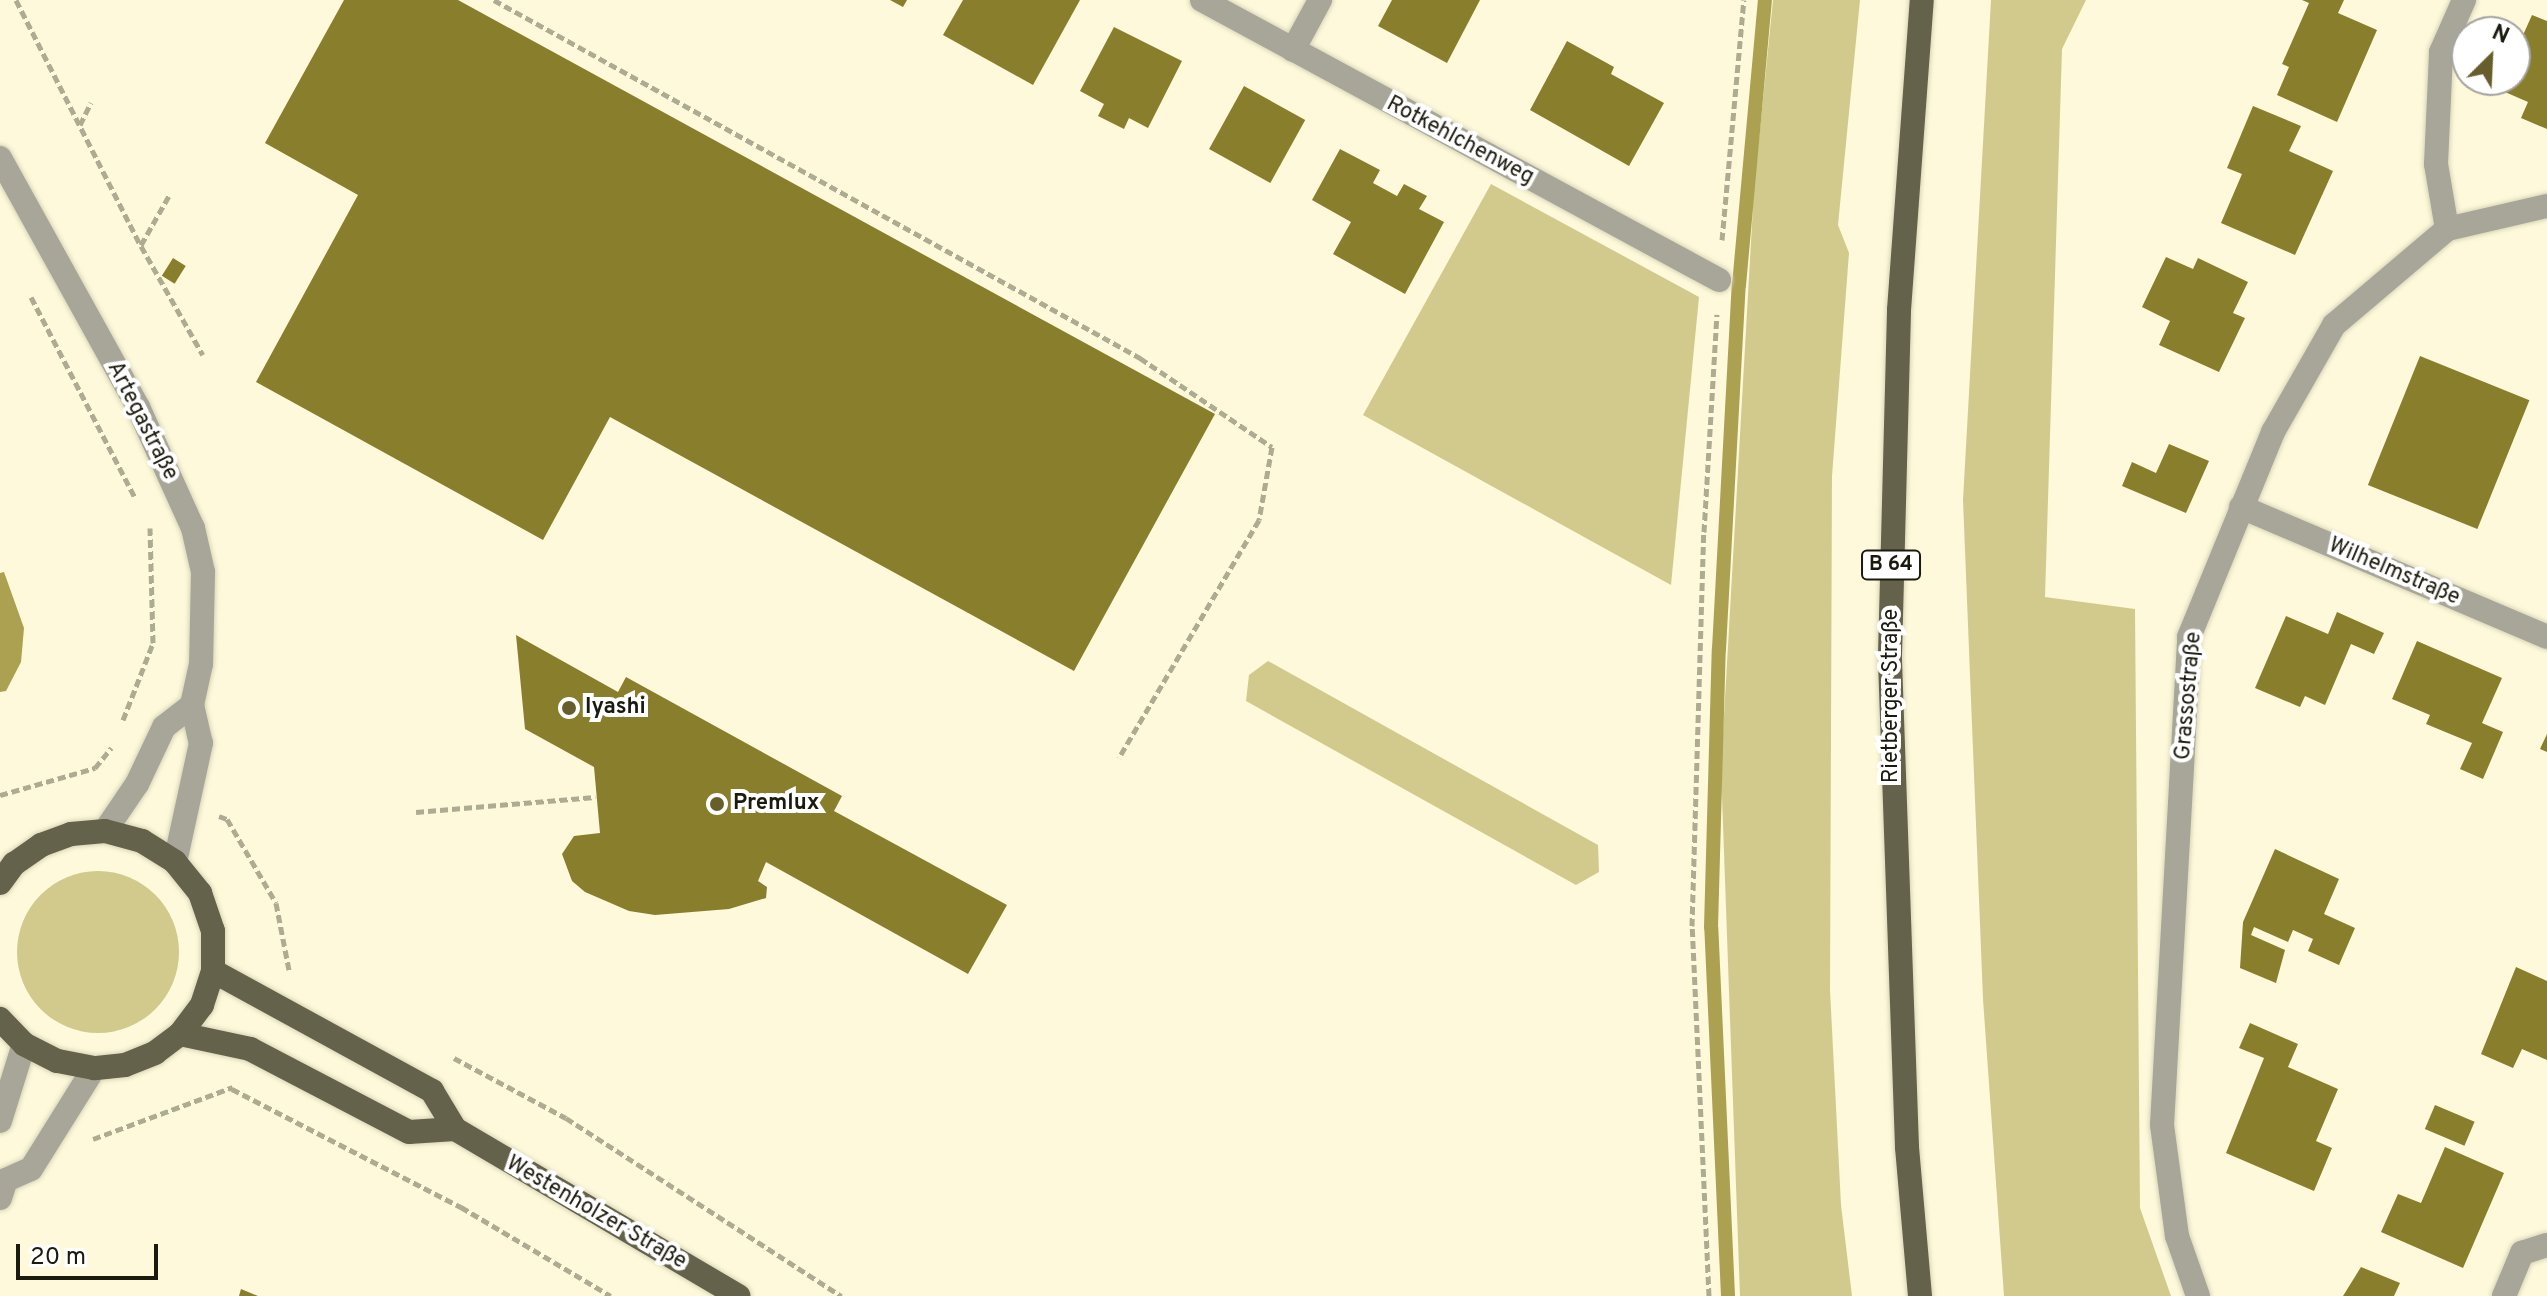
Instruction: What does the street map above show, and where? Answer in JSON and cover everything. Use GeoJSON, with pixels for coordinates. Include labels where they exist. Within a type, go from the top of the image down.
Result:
{"type":"FeatureCollection","features":[{"type":"Feature","properties":{"kind":"main road","name":"Rietberger Straße"},"geometry":{"type":"LineString","coordinates":[[1920,1296],[1907,1147],[1890,655],[1899,310],[1922,0]]}},
{"type":"Feature","properties":{"kind":"main road"},"geometry":{"type":"LineString","coordinates":[[0,1019],[24,1044],[57,1061],[94,1068],[125,1065],[155,1053],[180,1034],[202,1005],[213,971],[213,931],[200,893],[175,862],[142,841],[105,831],[71,834],[41,845],[5,869]]}},
{"type":"Feature","properties":{"kind":"main road","name":"Westenholzer Straße"},"geometry":{"type":"LineString","coordinates":[[213,971],[432,1091],[455,1129],[738,1296]]}},
{"type":"Feature","properties":{"kind":"main road"},"geometry":{"type":"LineString","coordinates":[[180,1034],[250,1049],[409,1132],[455,1129]]}},
{"type":"Feature","properties":{"kind":"street","name":"Rotkehlchenweg"},"geometry":{"type":"LineString","coordinates":[[1202,0],[1719,280]]}},
{"type":"Feature","properties":{"kind":"street"},"geometry":{"type":"LineString","coordinates":[[1293,50],[1320,0]]}},
{"type":"Feature","properties":{"kind":"street"},"geometry":{"type":"LineString","coordinates":[[2447,229],[2436,164],[2441,52],[2464,0]]}},
{"type":"Feature","properties":{"kind":"street","name":"Artegastraße"},"geometry":{"type":"LineString","coordinates":[[0,158],[7,190],[138,407],[193,528],[203,572],[201,664],[192,705],[201,743],[175,862]]}},
{"type":"Feature","properties":{"kind":"street","name":"Grassostraße"},"geometry":{"type":"LineString","coordinates":[[2198,1296],[2177,1236],[2162,1125],[2189,637],[2273,432],[2334,325],[2447,229],[2547,206]]}},
{"type":"Feature","properties":{"kind":"street","name":"Wilhelmstraße"},"geometry":{"type":"LineString","coordinates":[[2241,507],[2547,637]]}},
{"type":"Feature","properties":{"kind":"street"},"geometry":{"type":"LineString","coordinates":[[105,831],[137,784],[164,727],[192,705]]}},
{"type":"Feature","properties":{"kind":"street"},"geometry":{"type":"LineString","coordinates":[[0,1121],[24,1044]]}},
{"type":"Feature","properties":{"kind":"street"},"geometry":{"type":"LineString","coordinates":[[2,1182],[31,1169],[94,1068]]}},
{"type":"Feature","properties":{"kind":"street"},"geometry":{"type":"LineString","coordinates":[[2504,1296],[2522,1253],[2547,1245]]}},
{"type":"Feature","properties":{"kind":"path"},"geometry":{"type":"LineString","coordinates":[[16,0],[141,246],[203,355]]}},
{"type":"Feature","properties":{"kind":"path"},"geometry":{"type":"LineString","coordinates":[[494,0],[1140,358],[1272,447],[1259,520],[1119,758]]}},
{"type":"Feature","properties":{"kind":"path"},"geometry":{"type":"LineString","coordinates":[[1709,1296],[1692,926],[1704,532],[1719,280],[1744,0]]}},
{"type":"Feature","properties":{"kind":"path"},"geometry":{"type":"LineString","coordinates":[[80,126],[91,102]]}},
{"type":"Feature","properties":{"kind":"path"},"geometry":{"type":"LineString","coordinates":[[141,246],[170,194]]}},
{"type":"Feature","properties":{"kind":"path"},"geometry":{"type":"LineString","coordinates":[[38,312],[150,527],[153,643],[119,730]]}},
{"type":"Feature","properties":{"kind":"path"},"geometry":{"type":"LineString","coordinates":[[95,768],[113,744]]}},
{"type":"Feature","properties":{"kind":"path"},"geometry":{"type":"LineString","coordinates":[[0,795],[95,768],[109,773]]}},
{"type":"Feature","properties":{"kind":"path"},"geometry":{"type":"LineString","coordinates":[[416,812],[595,797]]}},
{"type":"Feature","properties":{"kind":"path"},"geometry":{"type":"LineString","coordinates":[[213,814],[227,819],[276,903],[289,970],[284,980]]}},
{"type":"Feature","properties":{"kind":"path"},"geometry":{"type":"LineString","coordinates":[[289,970],[302,978]]}},
{"type":"Feature","properties":{"kind":"path"},"geometry":{"type":"LineString","coordinates":[[441,1052],[566,1118],[841,1296]]}},
{"type":"Feature","properties":{"kind":"path"},"geometry":{"type":"LineString","coordinates":[[232,1089],[237,1077]]}},
{"type":"Feature","properties":{"kind":"path"},"geometry":{"type":"LineString","coordinates":[[78,1136],[90,1140],[181,1103],[232,1089],[461,1207],[611,1296]]}},
{"type":"Feature","properties":{"kind":"shaded area"},"geometry":{"type":"Polygon","coordinates":[[[1773,0],[1860,0],[1838,225],[1849,253],[1832,476],[1830,990],[1841,1205],[1852,1296],[1740,1296],[1721,769],[1754,189],[1773,0]]]}},
{"type":"Feature","properties":{"kind":"shaded area"},"geometry":{"type":"Polygon","coordinates":[[[1991,0],[2086,0],[2062,49],[2045,597],[2135,609],[2140,1208],[2171,1296],[2004,1296],[1983,999],[1963,500],[1991,0]]]}},
{"type":"Feature","properties":{"kind":"shaded area"},"geometry":{"type":"Polygon","coordinates":[[[1491,184],[1699,297],[1671,585],[1363,415],[1491,184]]]}},
{"type":"Feature","properties":{"kind":"shaded area"},"geometry":{"type":"Polygon","coordinates":[[[4,572],[24,628],[21,662],[6,691],[0,692],[0,573],[4,572]]]}},
{"type":"Feature","properties":{"kind":"shaded area"},"geometry":{"type":"Polygon","coordinates":[[[1268,661],[1598,845],[1599,872],[1576,885],[1246,701],[1249,675],[1268,661]]]}},
{"type":"Feature","properties":{"kind":"shaded area"},"geometry":{"type":"Polygon","coordinates":[[[98,871],[129,877],[155,895],[173,921],[179,952],[173,983],[155,1009],[129,1027],[98,1033],[67,1027],[41,1009],[23,983],[17,952],[23,921],[41,895],[67,877],[98,871]]]}},
{"type":"Feature","properties":{"kind":"building"},"geometry":{"type":"Polygon","coordinates":[[[344,0],[458,0],[1215,414],[1074,671],[610,417],[543,540],[256,382],[358,195],[265,143],[344,0]]]}},
{"type":"Feature","properties":{"kind":"building"},"geometry":{"type":"Polygon","coordinates":[[[890,0],[907,0],[903,7],[890,0]]]}},
{"type":"Feature","properties":{"kind":"building"},"geometry":{"type":"Polygon","coordinates":[[[963,0],[1080,0],[1033,85],[943,35],[963,0]]]}},
{"type":"Feature","properties":{"kind":"building"},"geometry":{"type":"Polygon","coordinates":[[[1392,0],[1480,0],[1447,63],[1378,26],[1392,0]]]}},
{"type":"Feature","properties":{"kind":"building"},"geometry":{"type":"Polygon","coordinates":[[[2302,0],[2344,0],[2338,13],[2377,30],[2337,122],[2277,95],[2289,67],[2282,64],[2309,3],[2302,0]]]}},
{"type":"Feature","properties":{"kind":"building"},"geometry":{"type":"Polygon","coordinates":[[[2532,15],[2547,21],[2547,129],[2521,118],[2528,102],[2514,96],[2531,96],[2532,15]]]}},
{"type":"Feature","properties":{"kind":"building"},"geometry":{"type":"Polygon","coordinates":[[[1114,27],[1182,61],[1148,128],[1129,118],[1124,129],[1098,116],[1104,104],[1080,91],[1114,27]]]}},
{"type":"Feature","properties":{"kind":"building"},"geometry":{"type":"Polygon","coordinates":[[[1567,41],[1614,67],[1611,74],[1664,103],[1629,166],[1530,110],[1567,41]]]}},
{"type":"Feature","properties":{"kind":"building"},"geometry":{"type":"Polygon","coordinates":[[[1244,86],[1305,120],[1270,183],[1209,149],[1244,86]]]}},
{"type":"Feature","properties":{"kind":"building"},"geometry":{"type":"Polygon","coordinates":[[[2253,106],[2301,126],[2289,151],[2333,171],[2295,255],[2221,223],[2242,174],[2227,168],[2253,106]]]}},
{"type":"Feature","properties":{"kind":"building"},"geometry":{"type":"Polygon","coordinates":[[[1340,149],[1380,170],[1373,183],[1397,196],[1404,184],[1427,196],[1419,209],[1444,222],[1405,294],[1333,254],[1351,222],[1312,200],[1340,149]]]}},
{"type":"Feature","properties":{"kind":"building"},"geometry":{"type":"Polygon","coordinates":[[[2166,257],[2193,269],[2198,258],[2248,282],[2233,313],[2245,318],[2219,372],[2159,345],[2170,321],[2142,307],[2166,257]]]}},
{"type":"Feature","properties":{"kind":"building"},"geometry":{"type":"Polygon","coordinates":[[[173,258],[186,266],[175,284],[162,276],[173,258]]]}},
{"type":"Feature","properties":{"kind":"building"},"geometry":{"type":"Polygon","coordinates":[[[2420,356],[2529,400],[2477,529],[2368,485],[2420,356]]]}},
{"type":"Feature","properties":{"kind":"building"},"geometry":{"type":"Polygon","coordinates":[[[2169,444],[2209,461],[2186,513],[2122,486],[2132,462],[2156,473],[2169,444]]]}},
{"type":"Feature","properties":{"kind":"building"},"geometry":{"type":"Polygon","coordinates":[[[2337,612],[2384,633],[2374,654],[2351,644],[2325,705],[2305,696],[2300,707],[2255,688],[2286,616],[2328,634],[2337,612]]]}},
{"type":"Feature","properties":{"kind":"building","name":"Premlux"},"geometry":{"type":"Polygon","coordinates":[[[516,635],[618,692],[626,677],[842,796],[834,811],[1007,905],[968,974],[766,862],[758,881],[767,887],[766,898],[729,909],[655,915],[629,911],[585,892],[572,881],[562,854],[574,836],[600,833],[594,767],[525,729],[516,635]]]}},
{"type":"Feature","properties":{"kind":"building"},"geometry":{"type":"Polygon","coordinates":[[[2417,641],[2502,678],[2482,723],[2503,732],[2483,779],[2460,769],[2472,743],[2426,724],[2430,715],[2392,699],[2417,641]]]}},
{"type":"Feature","properties":{"kind":"building"},"geometry":{"type":"Polygon","coordinates":[[[2547,734],[2547,752],[2540,749],[2547,734]]]}},
{"type":"Feature","properties":{"kind":"building"},"geometry":{"type":"Polygon","coordinates":[[[2275,849],[2339,879],[2324,914],[2355,928],[2339,965],[2308,951],[2313,939],[2293,930],[2288,942],[2254,927],[2251,935],[2285,950],[2276,983],[2240,968],[2243,922],[2275,849]]]}},
{"type":"Feature","properties":{"kind":"building"},"geometry":{"type":"Polygon","coordinates":[[[2516,967],[2547,981],[2547,1060],[2522,1049],[2513,1068],[2481,1054],[2516,967]]]}},
{"type":"Feature","properties":{"kind":"building"},"geometry":{"type":"Polygon","coordinates":[[[2250,1023],[2298,1044],[2288,1067],[2338,1089],[2316,1141],[2332,1148],[2314,1191],[2226,1153],[2264,1058],[2239,1048],[2250,1023]]]}},
{"type":"Feature","properties":{"kind":"building"},"geometry":{"type":"Polygon","coordinates":[[[2435,1105],[2475,1122],[2464,1146],[2425,1129],[2435,1105]]]}},
{"type":"Feature","properties":{"kind":"building"},"geometry":{"type":"Polygon","coordinates":[[[2445,1147],[2504,1173],[2463,1268],[2381,1232],[2398,1194],[2421,1203],[2445,1147]]]}},
{"type":"Feature","properties":{"kind":"building"},"geometry":{"type":"Polygon","coordinates":[[[2361,1267],[2400,1283],[2394,1296],[2343,1296],[2361,1267]]]}},
{"type":"Feature","properties":{"kind":"building"},"geometry":{"type":"Polygon","coordinates":[[[241,1289],[258,1296],[239,1296],[241,1289]]]}},
{"type":"Feature","properties":{"kind":"waterway"},"geometry":{"type":"LineString","coordinates":[[1728,1296],[1711,927],[1719,649],[1739,285],[1765,0]]}},
{"type":"Feature","properties":{"kind":"place","name":"Iyashi"},"geometry":{"type":"Point","coordinates":[569,708]}},
{"type":"Feature","properties":{"kind":"place","name":"Premlux"},"geometry":{"type":"Point","coordinates":[717,804]}}]}
